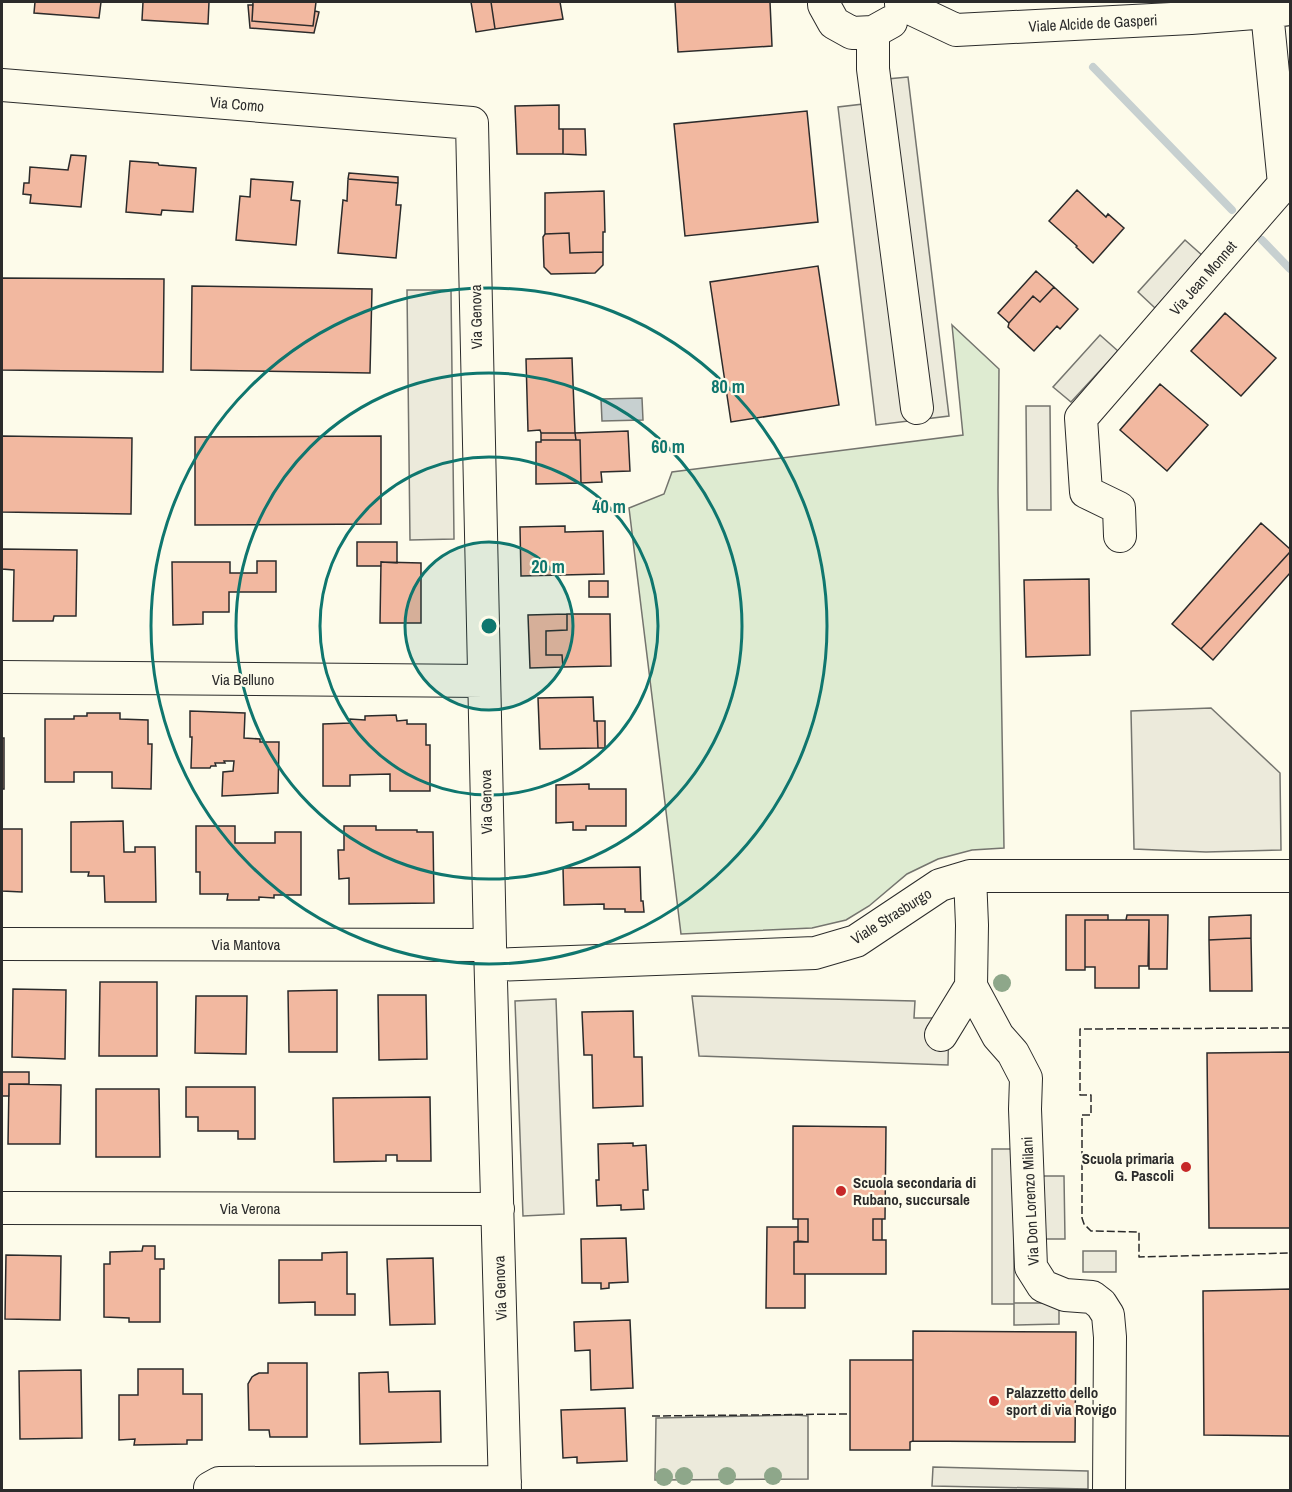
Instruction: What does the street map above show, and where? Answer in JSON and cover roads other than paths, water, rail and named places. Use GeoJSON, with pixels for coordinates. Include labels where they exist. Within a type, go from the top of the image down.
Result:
{"type":"FeatureCollection","features":[{"type":"Feature","properties":{"kind":"street"},"geometry":{"type":"LineString","coordinates":[[824,2],[834,23],[852,33],[873,32],[873,69],[917,408]]}},
{"type":"Feature","properties":{"kind":"street","name":"Viale Alcide de Gasperi"},"geometry":{"type":"LineString","coordinates":[[873,32],[891,22],[901,3],[957,30],[1191,18],[1274,7]]}},
{"type":"Feature","properties":{"kind":"street","name":"Via Jean Monnet"},"geometry":{"type":"LineString","coordinates":[[1119,522],[1086,492],[1081,418],[1284,184],[1274,7]]}},
{"type":"Feature","properties":{"kind":"street","name":"Via Como"},"geometry":{"type":"LineString","coordinates":[[2,85],[472,123]]}},
{"type":"Feature","properties":{"kind":"street","name":"Via Genova"},"geometry":{"type":"LineString","coordinates":[[210,1488],[219,1483],[505,1486],[490,955],[472,123]]}},
{"type":"Feature","properties":{"kind":"street","name":"Via Belluno"},"geometry":{"type":"LineString","coordinates":[[2,677],[484,681]]}},
{"type":"Feature","properties":{"kind":"street","name":"Viale Strasburgo"},"geometry":{"type":"LineString","coordinates":[[490,955],[815,953],[856,941],[940,885],[970,876],[1290,876]]}},
{"type":"Feature","properties":{"kind":"street","name":"Via Don Lorenzo Milani"},"geometry":{"type":"LineString","coordinates":[[970,876],[971,986],[998,1036],[1013,1053],[1026,1078],[1025,1109],[1031,1267],[1042,1286],[1065,1295],[1092,1297],[1101,1304],[1108,1315],[1110,1337],[1109,1491]]}},
{"type":"Feature","properties":{"kind":"street","name":"Via Mantova"},"geometry":{"type":"LineString","coordinates":[[2,944],[490,955]]}},
{"type":"Feature","properties":{"kind":"street"},"geometry":{"type":"LineString","coordinates":[[941,1035],[971,986]]}},
{"type":"Feature","properties":{"kind":"street","name":"Via Verona"},"geometry":{"type":"LineString","coordinates":[[2,1208],[498,1209]]}},
{"type":"Feature","properties":{"kind":"waterway"},"geometry":{"type":"LineString","coordinates":[[1093,67],[1232,210]]}},
{"type":"Feature","properties":{"kind":"waterway"},"geometry":{"type":"LineString","coordinates":[[1262,240],[1290,269]]}},
{"type":"Feature","properties":{"kind":"place","name":"Scuola primaria G. Pascoli"},"geometry":{"type":"Point","coordinates":[1186,1167]}},
{"type":"Feature","properties":{"kind":"place","name":"Scuola secondaria di Rubano, succursale"},"geometry":{"type":"Point","coordinates":[841,1191]}},
{"type":"Feature","properties":{"kind":"place","name":"Palazzetto dello sport di via Rovigo"},"geometry":{"type":"Point","coordinates":[994,1401]}}]}
